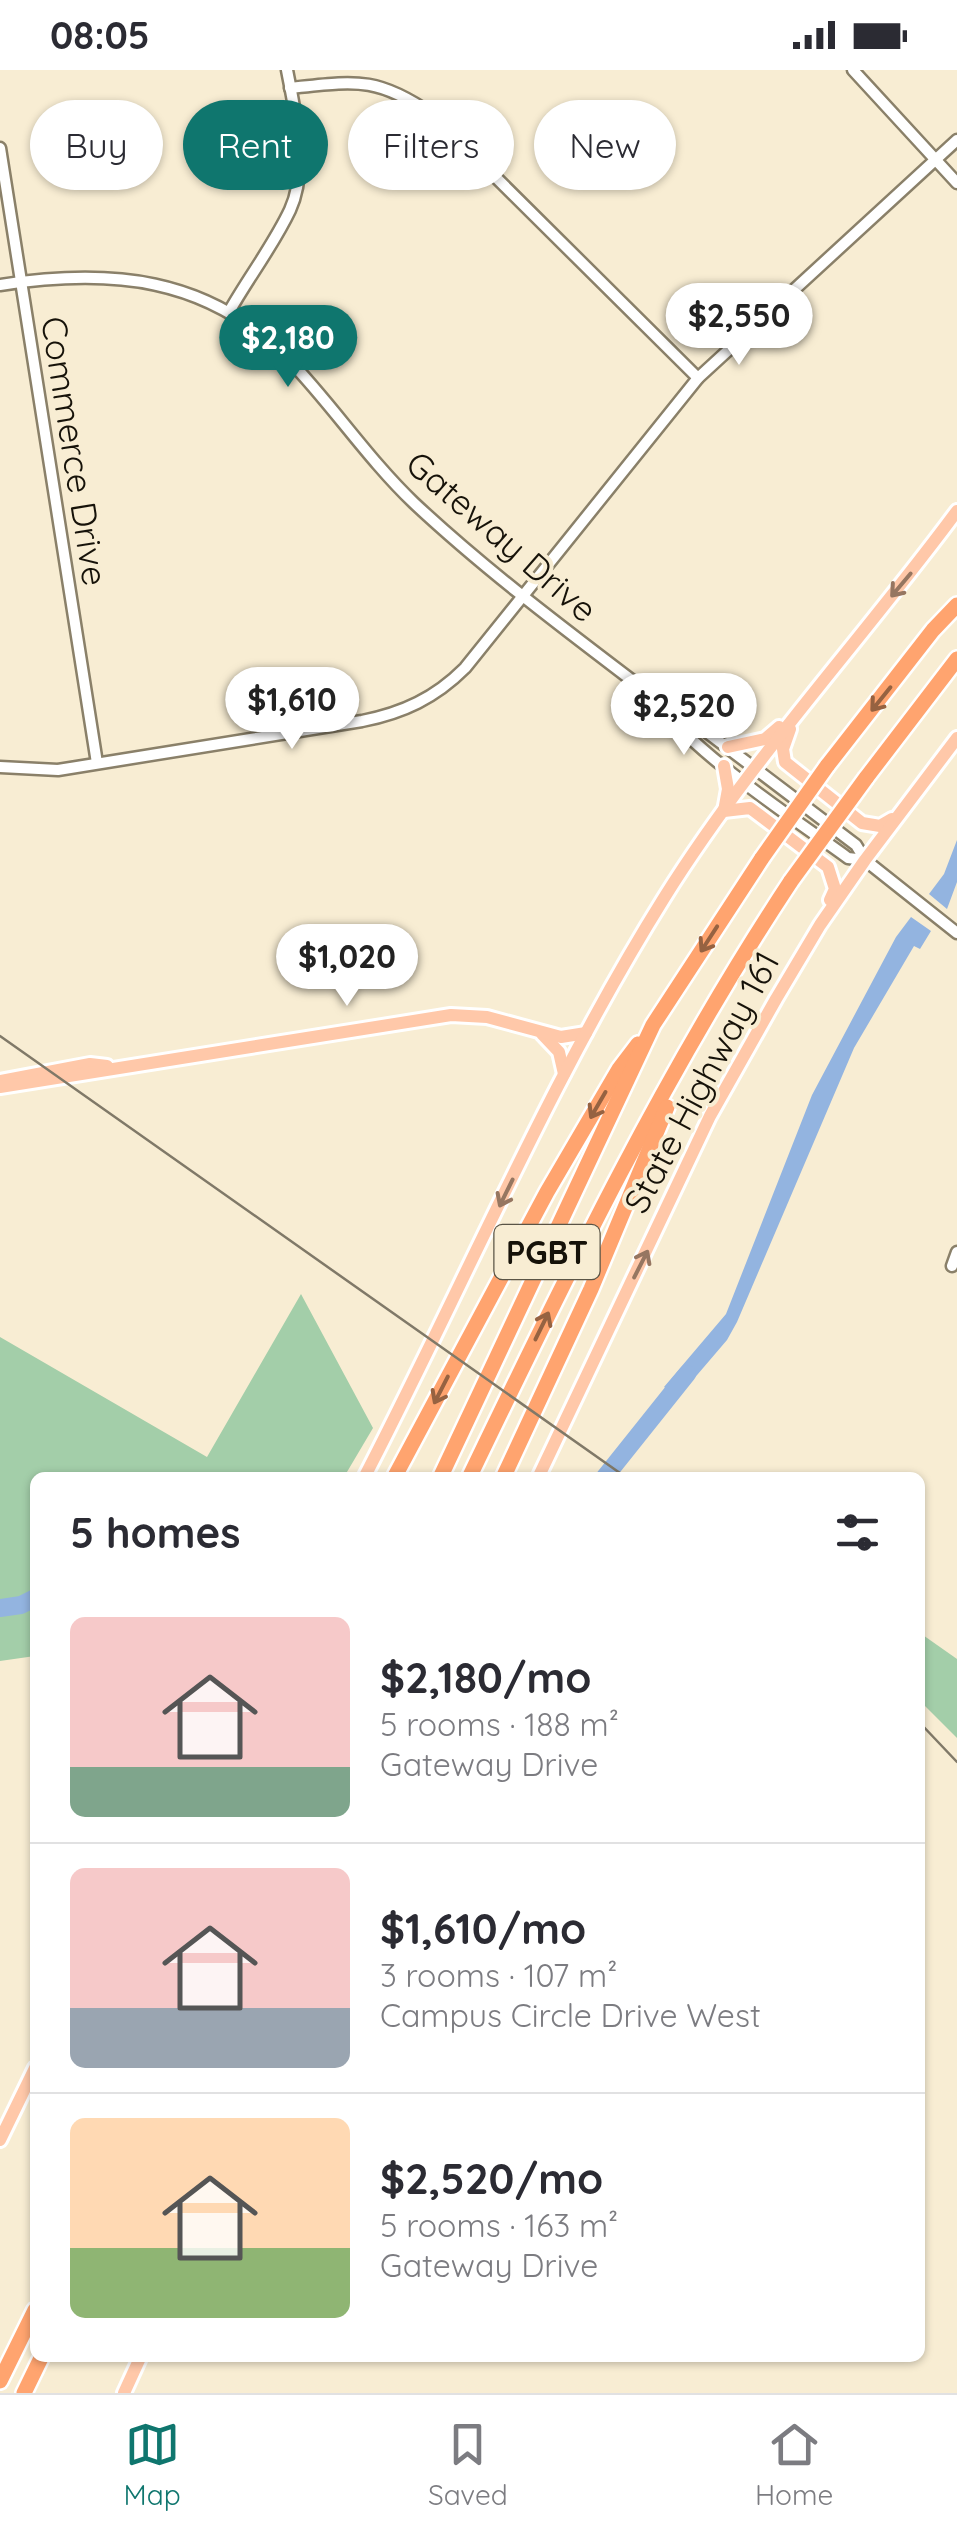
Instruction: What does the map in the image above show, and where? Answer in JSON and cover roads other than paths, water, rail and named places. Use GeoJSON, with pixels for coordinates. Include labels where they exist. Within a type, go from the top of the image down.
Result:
{"type":"FeatureCollection","features":[{"type":"Feature","properties":{"kind":"highway"},"geometry":{"type":"LineString","coordinates":[[933,630],[957,595]]}},
{"type":"Feature","properties":{"kind":"highway","name":"PGBT"},"geometry":{"type":"LineString","coordinates":[[443,1472],[653,1025],[827,766],[957,605]]}},
{"type":"Feature","properties":{"kind":"highway","name":"PGBT"},"geometry":{"type":"LineString","coordinates":[[472,1472],[584,1238],[736,964],[791,881],[957,659]]}},
{"type":"Feature","properties":{"kind":"highway"},"geometry":{"type":"LineString","coordinates":[[397,1472],[547,1192],[618,1069],[653,1025]]}},
{"type":"Feature","properties":{"kind":"highway"},"geometry":{"type":"LineString","coordinates":[[506,1472],[591,1289],[697,1034]]}},
{"type":"Feature","properties":{"kind":"highway"},"geometry":{"type":"LineString","coordinates":[[0,2380],[30,2320]]}},
{"type":"Feature","properties":{"kind":"highway"},"geometry":{"type":"LineString","coordinates":[[24,2393],[40,2362]]}},
{"type":"Feature","properties":{"kind":"main road"},"geometry":{"type":"LineString","coordinates":[[367,1472],[564,1074],[665,897],[796,712],[957,511]]}},
{"type":"Feature","properties":{"kind":"main road"},"geometry":{"type":"LineString","coordinates":[[728,747],[764,739],[796,712]]}},
{"type":"Feature","properties":{"kind":"main road"},"geometry":{"type":"LineString","coordinates":[[796,712],[782,749],[785,762],[862,823],[880,826],[898,816]]}},
{"type":"Feature","properties":{"kind":"main road","name":"State Highway 161"},"geometry":{"type":"LineString","coordinates":[[541,1472],[710,1116],[820,925],[957,738]]}},
{"type":"Feature","properties":{"kind":"main road"},"geometry":{"type":"LineString","coordinates":[[724,766],[728,789],[724,811]]}},
{"type":"Feature","properties":{"kind":"main road"},"geometry":{"type":"LineString","coordinates":[[724,811],[750,808],[828,867],[835,888],[820,925]]}},
{"type":"Feature","properties":{"kind":"main road"},"geometry":{"type":"LineString","coordinates":[[0,1084],[92,1074],[114,1067],[451,1015],[487,1017],[568,1038],[586,1033]]}},
{"type":"Feature","properties":{"kind":"main road"},"geometry":{"type":"LineString","coordinates":[[542,1034],[559,1052],[564,1074]]}},
{"type":"Feature","properties":{"kind":"main road"},"geometry":{"type":"LineString","coordinates":[[0,2140],[30,2078]]}},
{"type":"Feature","properties":{"kind":"main road"},"geometry":{"type":"LineString","coordinates":[[124,2393],[138,2362]]}},
{"type":"Feature","properties":{"kind":"street"},"geometry":{"type":"LineString","coordinates":[[230,312],[294,197],[299,166],[287,70]]}},
{"type":"Feature","properties":{"kind":"street"},"geometry":{"type":"LineString","coordinates":[[853,70],[957,183]]}},
{"type":"Feature","properties":{"kind":"street"},"geometry":{"type":"LineString","coordinates":[[290,88],[344,82],[380,85],[433,115],[698,378]]}},
{"type":"Feature","properties":{"kind":"street"},"geometry":{"type":"LineString","coordinates":[[0,767],[38,770],[97,763],[362,722],[412,706],[448,685],[698,378],[957,140]]}},
{"type":"Feature","properties":{"kind":"street","name":"Commerce Drive"},"geometry":{"type":"LineString","coordinates":[[0,148],[97,763]]}},
{"type":"Feature","properties":{"kind":"street","name":"Gateway Drive"},"geometry":{"type":"LineString","coordinates":[[0,285],[97,276],[132,279],[182,292],[230,312],[288,359],[404,493],[457,543],[663,704],[680,711],[856,844],[865,860],[957,933]]}},
{"type":"Feature","properties":{"kind":"street","name":"Gateway Drive"},"geometry":{"type":"LineString","coordinates":[[663,704],[672,720],[744,782],[848,858],[865,860]]}},
{"type":"Feature","properties":{"kind":"street"},"geometry":{"type":"LineString","coordinates":[[952,1266],[957,1252]]}},
{"type":"Feature","properties":{"kind":"water"},"geometry":{"type":"Polygon","coordinates":[[[957,840],[957,882],[947,909],[929,894],[944,874],[957,840]]]}},
{"type":"Feature","properties":{"kind":"water"},"geometry":{"type":"Polygon","coordinates":[[[911,917],[931,931],[920,949],[914,946],[854,1048],[737,1322],[727,1340],[680,1395],[664,1387],[726,1314],[812,1095],[896,937],[911,917]]]}},
{"type":"Feature","properties":{"kind":"waterway"},"geometry":{"type":"LineString","coordinates":[[609,1472],[687,1374]]}},
{"type":"Feature","properties":{"kind":"waterway"},"geometry":{"type":"LineString","coordinates":[[0,1608],[30,1600]]}},
{"type":"Feature","properties":{"kind":"tram line"},"geometry":{"type":"LineString","coordinates":[[0,1036],[618,1472]]}},
{"type":"Feature","properties":{"kind":"tram line"},"geometry":{"type":"LineString","coordinates":[[925,1728],[957,1762]]}}]}
